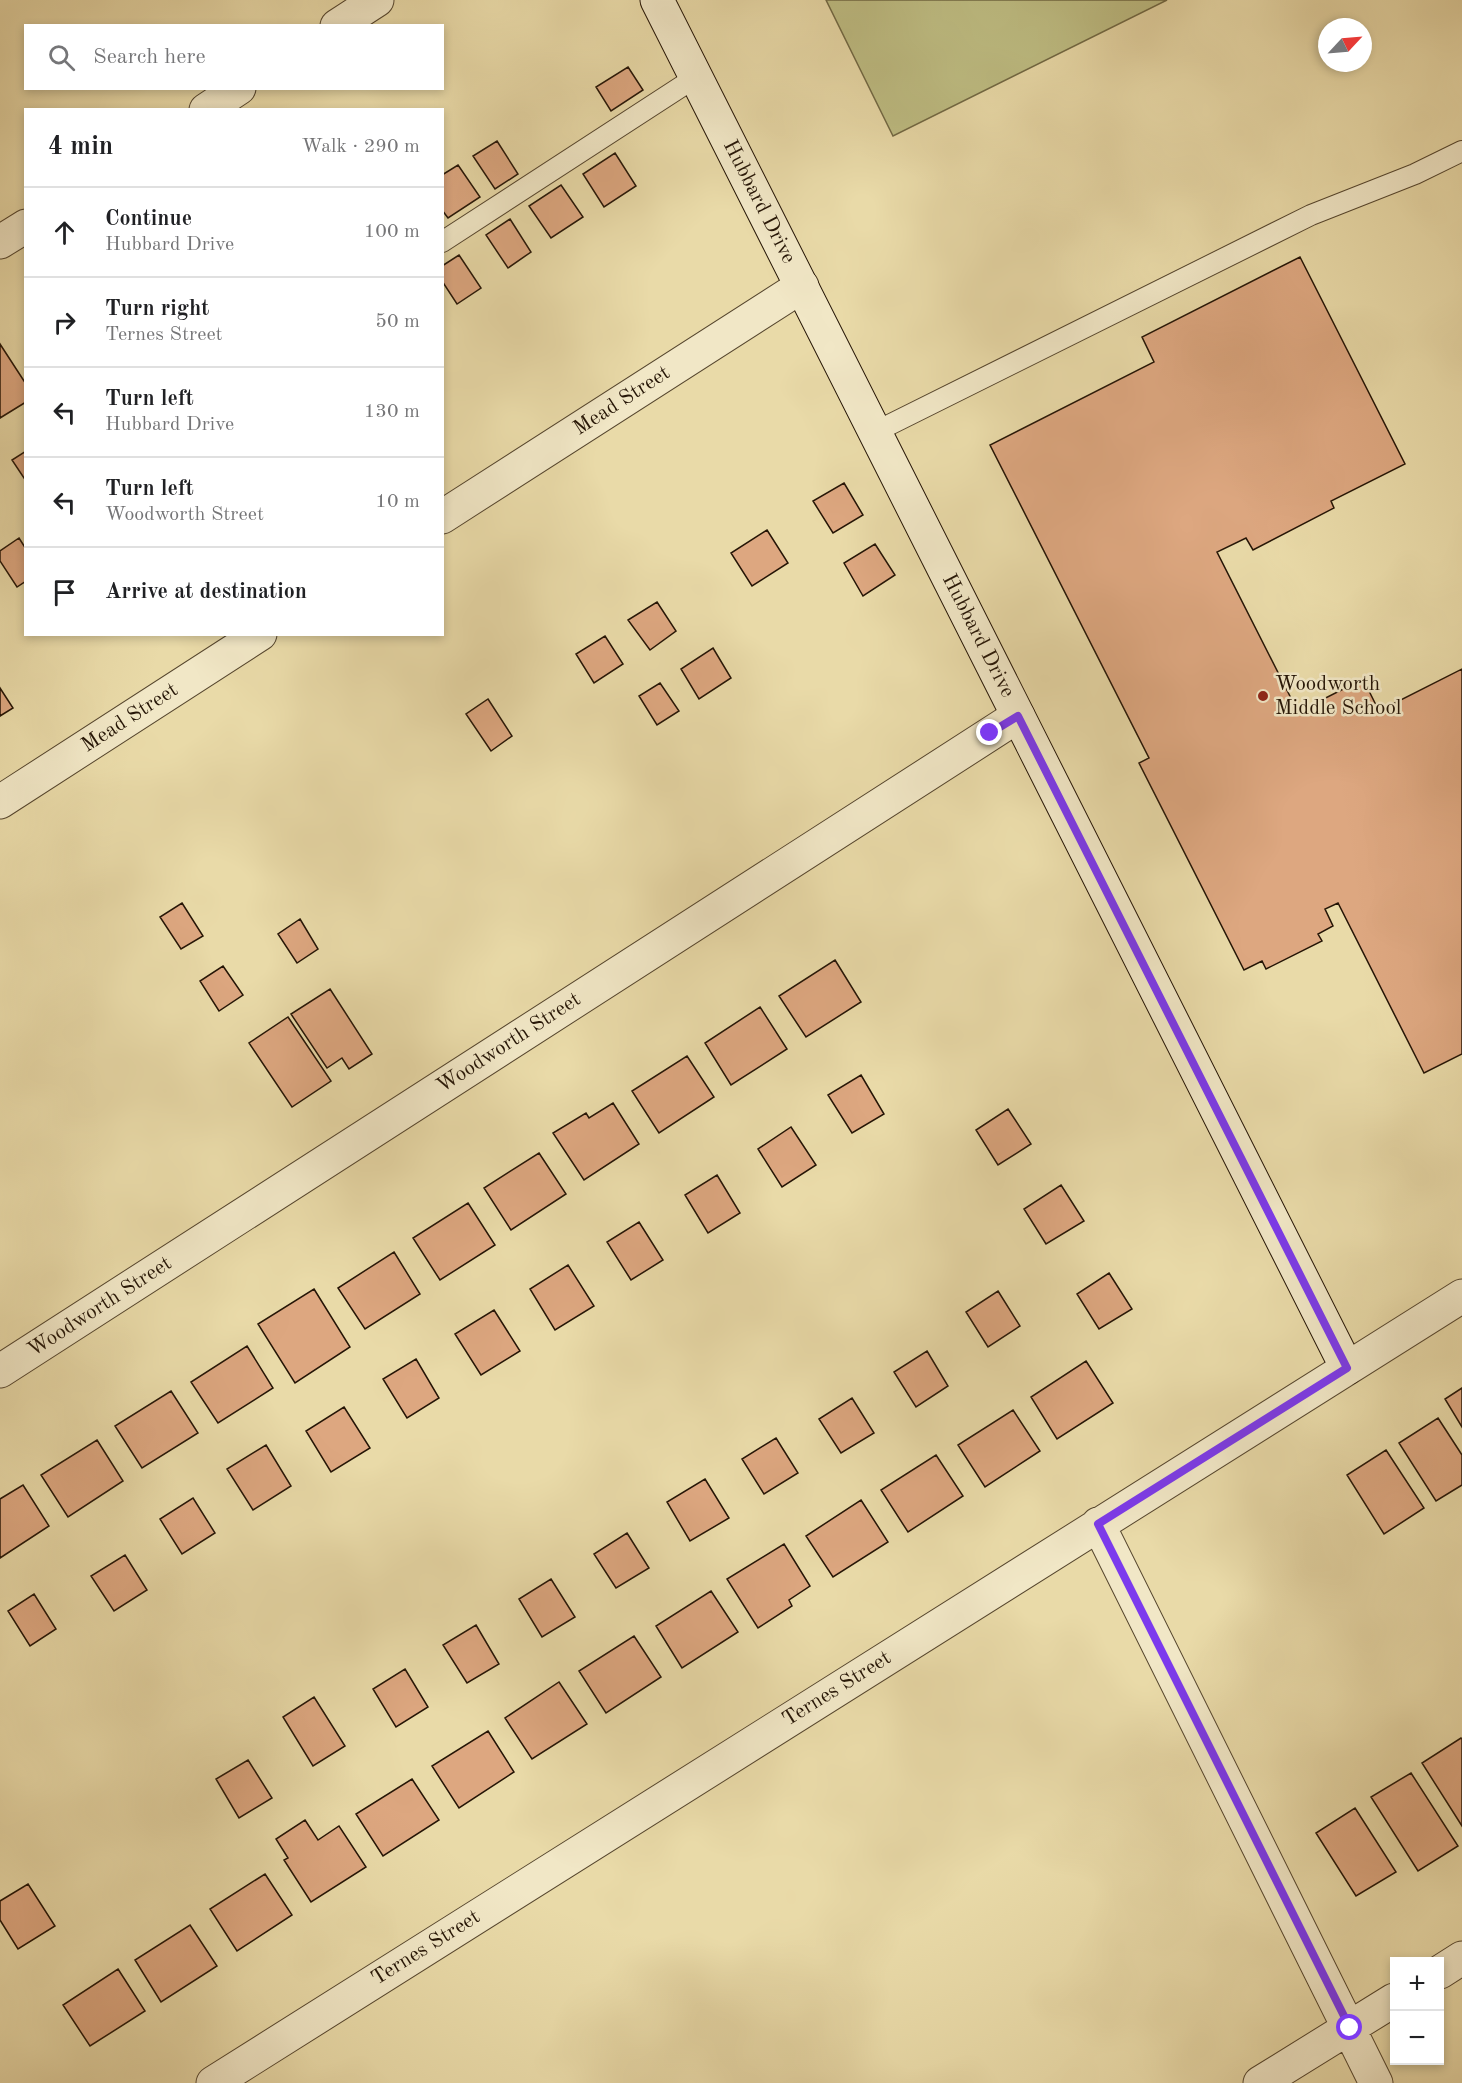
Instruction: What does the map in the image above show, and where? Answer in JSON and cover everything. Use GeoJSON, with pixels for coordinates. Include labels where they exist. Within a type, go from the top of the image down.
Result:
{"type":"FeatureCollection","features":[{"type":"Feature","properties":{"kind":"street"},"geometry":{"type":"LineString","coordinates":[[340,24],[377,0]]}},
{"type":"Feature","properties":{"kind":"street","name":"Hubbard Drive"},"geometry":{"type":"LineString","coordinates":[[657,0],[1347,1368]]}},
{"type":"Feature","properties":{"kind":"street"},"geometry":{"type":"LineString","coordinates":[[210,108],[236,90]]}},
{"type":"Feature","properties":{"kind":"street"},"geometry":{"type":"LineString","coordinates":[[0,242],[24,227]]}},
{"type":"Feature","properties":{"kind":"street","name":"Mead Street"},"geometry":{"type":"LineString","coordinates":[[444,516],[802,286]]}},
{"type":"Feature","properties":{"kind":"street","name":"Mead Street"},"geometry":{"type":"LineString","coordinates":[[0,802],[257,636]]}},
{"type":"Feature","properties":{"kind":"street","name":"Woodworth Street"},"geometry":{"type":"LineString","coordinates":[[0,1371],[1018,716]]}},
{"type":"Feature","properties":{"kind":"street","name":"Ternes Street"},"geometry":{"type":"LineString","coordinates":[[213,2083],[1462,1296]]}},
{"type":"Feature","properties":{"kind":"street"},"geometry":{"type":"LineString","coordinates":[[1098,1524],[1376,2083]]}},
{"type":"Feature","properties":{"kind":"street"},"geometry":{"type":"LineString","coordinates":[[1444,1969],[1462,1958]]}},
{"type":"Feature","properties":{"kind":"street"},"geometry":{"type":"LineString","coordinates":[[1260,2083],[1390,2003]]}},
{"type":"Feature","properties":{"kind":"lane"},"geometry":{"type":"LineString","coordinates":[[444,241],[696,77]]}},
{"type":"Feature","properties":{"kind":"lane"},"geometry":{"type":"LineString","coordinates":[[875,432],[1311,215],[1415,174],[1462,151]]}},
{"type":"Feature","properties":{"kind":"shaded area"},"geometry":{"type":"Polygon","coordinates":[[[826,0],[1167,0],[893,136],[826,0]]]}},
{"type":"Feature","properties":{"kind":"building"},"geometry":{"type":"Polygon","coordinates":[[[628,67],[643,90],[611,111],[596,87],[628,67]]]}},
{"type":"Feature","properties":{"kind":"building"},"geometry":{"type":"Polygon","coordinates":[[[497,141],[518,174],[495,189],[473,156],[497,141]]]}},
{"type":"Feature","properties":{"kind":"building"},"geometry":{"type":"Polygon","coordinates":[[[615,153],[636,186],[604,207],[583,174],[615,153]]]}},
{"type":"Feature","properties":{"kind":"building"},"geometry":{"type":"Polygon","coordinates":[[[458,165],[480,197],[448,218],[444,213],[444,174],[458,165]]]}},
{"type":"Feature","properties":{"kind":"building"},"geometry":{"type":"Polygon","coordinates":[[[561,185],[583,217],[551,238],[529,206],[561,185]]]}},
{"type":"Feature","properties":{"kind":"building"},"geometry":{"type":"Polygon","coordinates":[[[510,219],[531,252],[508,268],[486,235],[510,219]]]}},
{"type":"Feature","properties":{"kind":"building"},"geometry":{"type":"Polygon","coordinates":[[[459,255],[481,288],[457,304],[444,284],[444,265],[459,255]]]}},
{"type":"Feature","properties":{"kind":"building"},"geometry":{"type":"Polygon","coordinates":[[[1300,257],[1405,464],[1331,501],[1334,508],[1253,550],[1246,538],[1217,552],[1298,712],[1363,679],[1379,711],[1462,669],[1462,1054],[1424,1073],[1338,903],[1325,909],[1333,926],[1318,934],[1322,941],[1266,969],[1262,961],[1244,970],[1139,763],[1149,758],[990,445],[1154,362],[1142,337],[1300,257]]]}},
{"type":"Feature","properties":{"kind":"building"},"geometry":{"type":"Polygon","coordinates":[[[0,344],[24,381],[24,403],[0,418],[0,344]]]}},
{"type":"Feature","properties":{"kind":"building"},"geometry":{"type":"Polygon","coordinates":[[[24,452],[24,478],[12,460],[24,452]]]}},
{"type":"Feature","properties":{"kind":"building"},"geometry":{"type":"Polygon","coordinates":[[[844,483],[863,515],[833,533],[813,501],[844,483]]]}},
{"type":"Feature","properties":{"kind":"building"},"geometry":{"type":"Polygon","coordinates":[[[767,530],[788,563],[752,586],[731,553],[767,530]]]}},
{"type":"Feature","properties":{"kind":"building"},"geometry":{"type":"Polygon","coordinates":[[[19,538],[24,546],[24,582],[17,587],[0,561],[0,551],[19,538]]]}},
{"type":"Feature","properties":{"kind":"building"},"geometry":{"type":"Polygon","coordinates":[[[875,544],[895,575],[863,596],[844,563],[875,544]]]}},
{"type":"Feature","properties":{"kind":"building"},"geometry":{"type":"Polygon","coordinates":[[[657,602],[676,631],[650,650],[628,620],[657,602]]]}},
{"type":"Feature","properties":{"kind":"building"},"geometry":{"type":"Polygon","coordinates":[[[605,636],[623,664],[594,683],[576,654],[605,636]]]}},
{"type":"Feature","properties":{"kind":"building"},"geometry":{"type":"Polygon","coordinates":[[[713,648],[731,678],[699,699],[681,669],[713,648]]]}},
{"type":"Feature","properties":{"kind":"building"},"geometry":{"type":"Polygon","coordinates":[[[660,683],[679,711],[657,725],[639,696],[660,683]]]}},
{"type":"Feature","properties":{"kind":"building"},"geometry":{"type":"Polygon","coordinates":[[[0,688],[13,708],[0,716],[0,688]]]}},
{"type":"Feature","properties":{"kind":"building"},"geometry":{"type":"Polygon","coordinates":[[[488,699],[512,736],[491,751],[466,714],[488,699]]]}},
{"type":"Feature","properties":{"kind":"building"},"geometry":{"type":"Polygon","coordinates":[[[182,903],[203,936],[181,949],[160,917],[182,903]]]}},
{"type":"Feature","properties":{"kind":"building"},"geometry":{"type":"Polygon","coordinates":[[[300,919],[318,949],[297,963],[278,934],[300,919]]]}},
{"type":"Feature","properties":{"kind":"building"},"geometry":{"type":"Polygon","coordinates":[[[835,960],[861,1002],[806,1037],[779,996],[835,960]]]}},
{"type":"Feature","properties":{"kind":"building"},"geometry":{"type":"Polygon","coordinates":[[[223,966],[243,995],[219,1011],[200,981],[223,966]]]}},
{"type":"Feature","properties":{"kind":"building"},"geometry":{"type":"Polygon","coordinates":[[[330,989],[372,1054],[349,1069],[342,1058],[327,1068],[291,1014],[330,989]]]}},
{"type":"Feature","properties":{"kind":"building"},"geometry":{"type":"Polygon","coordinates":[[[760,1007],[787,1049],[731,1085],[705,1043],[760,1007]]]}},
{"type":"Feature","properties":{"kind":"building"},"geometry":{"type":"Polygon","coordinates":[[[288,1017],[331,1081],[292,1107],[249,1043],[288,1017]]]}},
{"type":"Feature","properties":{"kind":"building"},"geometry":{"type":"Polygon","coordinates":[[[687,1056],[714,1097],[659,1133],[632,1091],[687,1056]]]}},
{"type":"Feature","properties":{"kind":"building"},"geometry":{"type":"Polygon","coordinates":[[[861,1075],[884,1114],[852,1133],[828,1095],[861,1075]]]}},
{"type":"Feature","properties":{"kind":"building"},"geometry":{"type":"Polygon","coordinates":[[[613,1103],[639,1144],[584,1180],[553,1133],[586,1113],[589,1118],[613,1103]]]}},
{"type":"Feature","properties":{"kind":"building"},"geometry":{"type":"Polygon","coordinates":[[[1008,1109],[1031,1144],[998,1165],[976,1130],[1008,1109]]]}},
{"type":"Feature","properties":{"kind":"building"},"geometry":{"type":"Polygon","coordinates":[[[791,1127],[816,1165],[782,1187],[758,1149],[791,1127]]]}},
{"type":"Feature","properties":{"kind":"building"},"geometry":{"type":"Polygon","coordinates":[[[539,1153],[566,1194],[511,1230],[484,1188],[539,1153]]]}},
{"type":"Feature","properties":{"kind":"building"},"geometry":{"type":"Polygon","coordinates":[[[717,1175],[740,1213],[708,1233],[685,1195],[717,1175]]]}},
{"type":"Feature","properties":{"kind":"building"},"geometry":{"type":"Polygon","coordinates":[[[1061,1185],[1084,1221],[1046,1244],[1024,1209],[1061,1185]]]}},
{"type":"Feature","properties":{"kind":"building"},"geometry":{"type":"Polygon","coordinates":[[[468,1203],[495,1245],[440,1280],[413,1238],[468,1203]]]}},
{"type":"Feature","properties":{"kind":"building"},"geometry":{"type":"Polygon","coordinates":[[[639,1222],[663,1260],[631,1280],[607,1242],[639,1222]]]}},
{"type":"Feature","properties":{"kind":"building"},"geometry":{"type":"Polygon","coordinates":[[[394,1252],[420,1294],[365,1329],[338,1288],[394,1252]]]}},
{"type":"Feature","properties":{"kind":"building"},"geometry":{"type":"Polygon","coordinates":[[[568,1265],[594,1306],[555,1330],[530,1289],[568,1265]]]}},
{"type":"Feature","properties":{"kind":"building"},"geometry":{"type":"Polygon","coordinates":[[[1109,1273],[1132,1309],[1099,1329],[1077,1294],[1109,1273]]]}},
{"type":"Feature","properties":{"kind":"building"},"geometry":{"type":"Polygon","coordinates":[[[314,1289],[350,1347],[295,1383],[258,1324],[314,1289]]]}},
{"type":"Feature","properties":{"kind":"building"},"geometry":{"type":"Polygon","coordinates":[[[998,1291],[1020,1326],[988,1347],[966,1312],[998,1291]]]}},
{"type":"Feature","properties":{"kind":"building"},"geometry":{"type":"Polygon","coordinates":[[[494,1310],[520,1351],[481,1375],[455,1334],[494,1310]]]}},
{"type":"Feature","properties":{"kind":"building"},"geometry":{"type":"Polygon","coordinates":[[[247,1346],[273,1388],[218,1423],[191,1382],[247,1346]]]}},
{"type":"Feature","properties":{"kind":"building"},"geometry":{"type":"Polygon","coordinates":[[[927,1351],[948,1386],[916,1407],[894,1372],[927,1351]]]}},
{"type":"Feature","properties":{"kind":"building"},"geometry":{"type":"Polygon","coordinates":[[[416,1359],[439,1398],[407,1418],[383,1379],[416,1359]]]}},
{"type":"Feature","properties":{"kind":"building"},"geometry":{"type":"Polygon","coordinates":[[[1086,1361],[1113,1403],[1057,1439],[1031,1397],[1086,1361]]]}},
{"type":"Feature","properties":{"kind":"building"},"geometry":{"type":"Polygon","coordinates":[[[1462,1388],[1462,1427],[1445,1399],[1462,1388]]]}},
{"type":"Feature","properties":{"kind":"building"},"geometry":{"type":"Polygon","coordinates":[[[171,1391],[198,1433],[142,1468],[115,1426],[171,1391]]]}},
{"type":"Feature","properties":{"kind":"building"},"geometry":{"type":"Polygon","coordinates":[[[852,1398],[874,1433],[841,1453],[819,1419],[852,1398]]]}},
{"type":"Feature","properties":{"kind":"building"},"geometry":{"type":"Polygon","coordinates":[[[344,1407],[370,1448],[331,1472],[306,1431],[344,1407]]]}},
{"type":"Feature","properties":{"kind":"building"},"geometry":{"type":"Polygon","coordinates":[[[1013,1410],[1040,1451],[985,1487],[958,1445],[1013,1410]]]}},
{"type":"Feature","properties":{"kind":"building"},"geometry":{"type":"Polygon","coordinates":[[[1438,1418],[1462,1455],[1462,1485],[1436,1501],[1399,1443],[1438,1418]]]}},
{"type":"Feature","properties":{"kind":"building"},"geometry":{"type":"Polygon","coordinates":[[[776,1438],[798,1473],[764,1494],[742,1459],[776,1438]]]}},
{"type":"Feature","properties":{"kind":"building"},"geometry":{"type":"Polygon","coordinates":[[[97,1440],[123,1481],[68,1517],[41,1475],[97,1440]]]}},
{"type":"Feature","properties":{"kind":"building"},"geometry":{"type":"Polygon","coordinates":[[[266,1445],[291,1486],[253,1510],[227,1469],[266,1445]]]}},
{"type":"Feature","properties":{"kind":"building"},"geometry":{"type":"Polygon","coordinates":[[[1386,1450],[1424,1508],[1384,1534],[1347,1475],[1386,1450]]]}},
{"type":"Feature","properties":{"kind":"building"},"geometry":{"type":"Polygon","coordinates":[[[936,1455],[963,1496],[908,1532],[881,1490],[936,1455]]]}},
{"type":"Feature","properties":{"kind":"building"},"geometry":{"type":"Polygon","coordinates":[[[705,1479],[729,1518],[690,1541],[667,1502],[705,1479]]]}},
{"type":"Feature","properties":{"kind":"building"},"geometry":{"type":"Polygon","coordinates":[[[23,1485],[49,1526],[0,1558],[0,1499],[23,1485]]]}},
{"type":"Feature","properties":{"kind":"building"},"geometry":{"type":"Polygon","coordinates":[[[193,1498],[215,1533],[182,1554],[160,1519],[193,1498]]]}},
{"type":"Feature","properties":{"kind":"building"},"geometry":{"type":"Polygon","coordinates":[[[861,1500],[888,1542],[833,1577],[806,1536],[861,1500]]]}},
{"type":"Feature","properties":{"kind":"building"},"geometry":{"type":"Polygon","coordinates":[[[627,1533],[649,1568],[616,1588],[594,1554],[627,1533]]]}},
{"type":"Feature","properties":{"kind":"building"},"geometry":{"type":"Polygon","coordinates":[[[784,1544],[810,1586],[789,1600],[792,1606],[758,1628],[727,1579],[784,1544]]]}},
{"type":"Feature","properties":{"kind":"building"},"geometry":{"type":"Polygon","coordinates":[[[125,1555],[147,1590],[114,1611],[91,1576],[125,1555]]]}},
{"type":"Feature","properties":{"kind":"building"},"geometry":{"type":"Polygon","coordinates":[[[551,1579],[575,1617],[542,1637],[519,1599],[551,1579]]]}},
{"type":"Feature","properties":{"kind":"building"},"geometry":{"type":"Polygon","coordinates":[[[711,1591],[738,1632],[682,1668],[656,1626],[711,1591]]]}},
{"type":"Feature","properties":{"kind":"building"},"geometry":{"type":"Polygon","coordinates":[[[34,1594],[56,1629],[30,1646],[8,1611],[34,1594]]]}},
{"type":"Feature","properties":{"kind":"building"},"geometry":{"type":"Polygon","coordinates":[[[476,1625],[499,1664],[467,1683],[443,1645],[476,1625]]]}},
{"type":"Feature","properties":{"kind":"building"},"geometry":{"type":"Polygon","coordinates":[[[634,1636],[661,1677],[606,1713],[579,1671],[634,1636]]]}},
{"type":"Feature","properties":{"kind":"building"},"geometry":{"type":"Polygon","coordinates":[[[405,1669],[428,1707],[396,1727],[373,1689],[405,1669]]]}},
{"type":"Feature","properties":{"kind":"building"},"geometry":{"type":"Polygon","coordinates":[[[559,1682],[587,1724],[532,1759],[505,1718],[559,1682]]]}},
{"type":"Feature","properties":{"kind":"building"},"geometry":{"type":"Polygon","coordinates":[[[314,1697],[345,1746],[313,1766],[283,1717],[314,1697]]]}},
{"type":"Feature","properties":{"kind":"building"},"geometry":{"type":"Polygon","coordinates":[[[488,1731],[514,1772],[459,1808],[432,1766],[488,1731]]]}},
{"type":"Feature","properties":{"kind":"building"},"geometry":{"type":"Polygon","coordinates":[[[1462,1739],[1462,1826],[1422,1763],[1462,1739]]]}},
{"type":"Feature","properties":{"kind":"building"},"geometry":{"type":"Polygon","coordinates":[[[248,1760],[272,1798],[239,1818],[216,1779],[248,1760]]]}},
{"type":"Feature","properties":{"kind":"building"},"geometry":{"type":"Polygon","coordinates":[[[1411,1773],[1458,1846],[1418,1871],[1371,1797],[1411,1773]]]}},
{"type":"Feature","properties":{"kind":"building"},"geometry":{"type":"Polygon","coordinates":[[[412,1779],[439,1820],[383,1856],[356,1814],[412,1779]]]}},
{"type":"Feature","properties":{"kind":"building"},"geometry":{"type":"Polygon","coordinates":[[[1355,1808],[1396,1872],[1356,1896],[1316,1833],[1355,1808]]]}},
{"type":"Feature","properties":{"kind":"building"},"geometry":{"type":"Polygon","coordinates":[[[305,1820],[318,1840],[339,1826],[366,1867],[311,1902],[284,1860],[288,1858],[276,1839],[305,1820]]]}},
{"type":"Feature","properties":{"kind":"building"},"geometry":{"type":"Polygon","coordinates":[[[265,1874],[292,1915],[237,1951],[210,1909],[265,1874]]]}},
{"type":"Feature","properties":{"kind":"building"},"geometry":{"type":"Polygon","coordinates":[[[28,1884],[55,1926],[18,1949],[0,1920],[0,1901],[28,1884]]]}},
{"type":"Feature","properties":{"kind":"building"},"geometry":{"type":"Polygon","coordinates":[[[190,1925],[217,1966],[161,2002],[135,1960],[190,1925]]]}},
{"type":"Feature","properties":{"kind":"building"},"geometry":{"type":"Polygon","coordinates":[[[118,1969],[145,2011],[90,2046],[63,2005],[118,1969]]]}},
{"type":"Feature","properties":{"kind":"place","name":"Woodworth Middle School"},"geometry":{"type":"Point","coordinates":[1263,696]}},
{"type":"Feature","properties":{"kind":"route"},"geometry":{"type":"LineString","coordinates":[[990,733],[1018,716],[1347,1368],[1098,1524],[1350,2028]]}}]}
